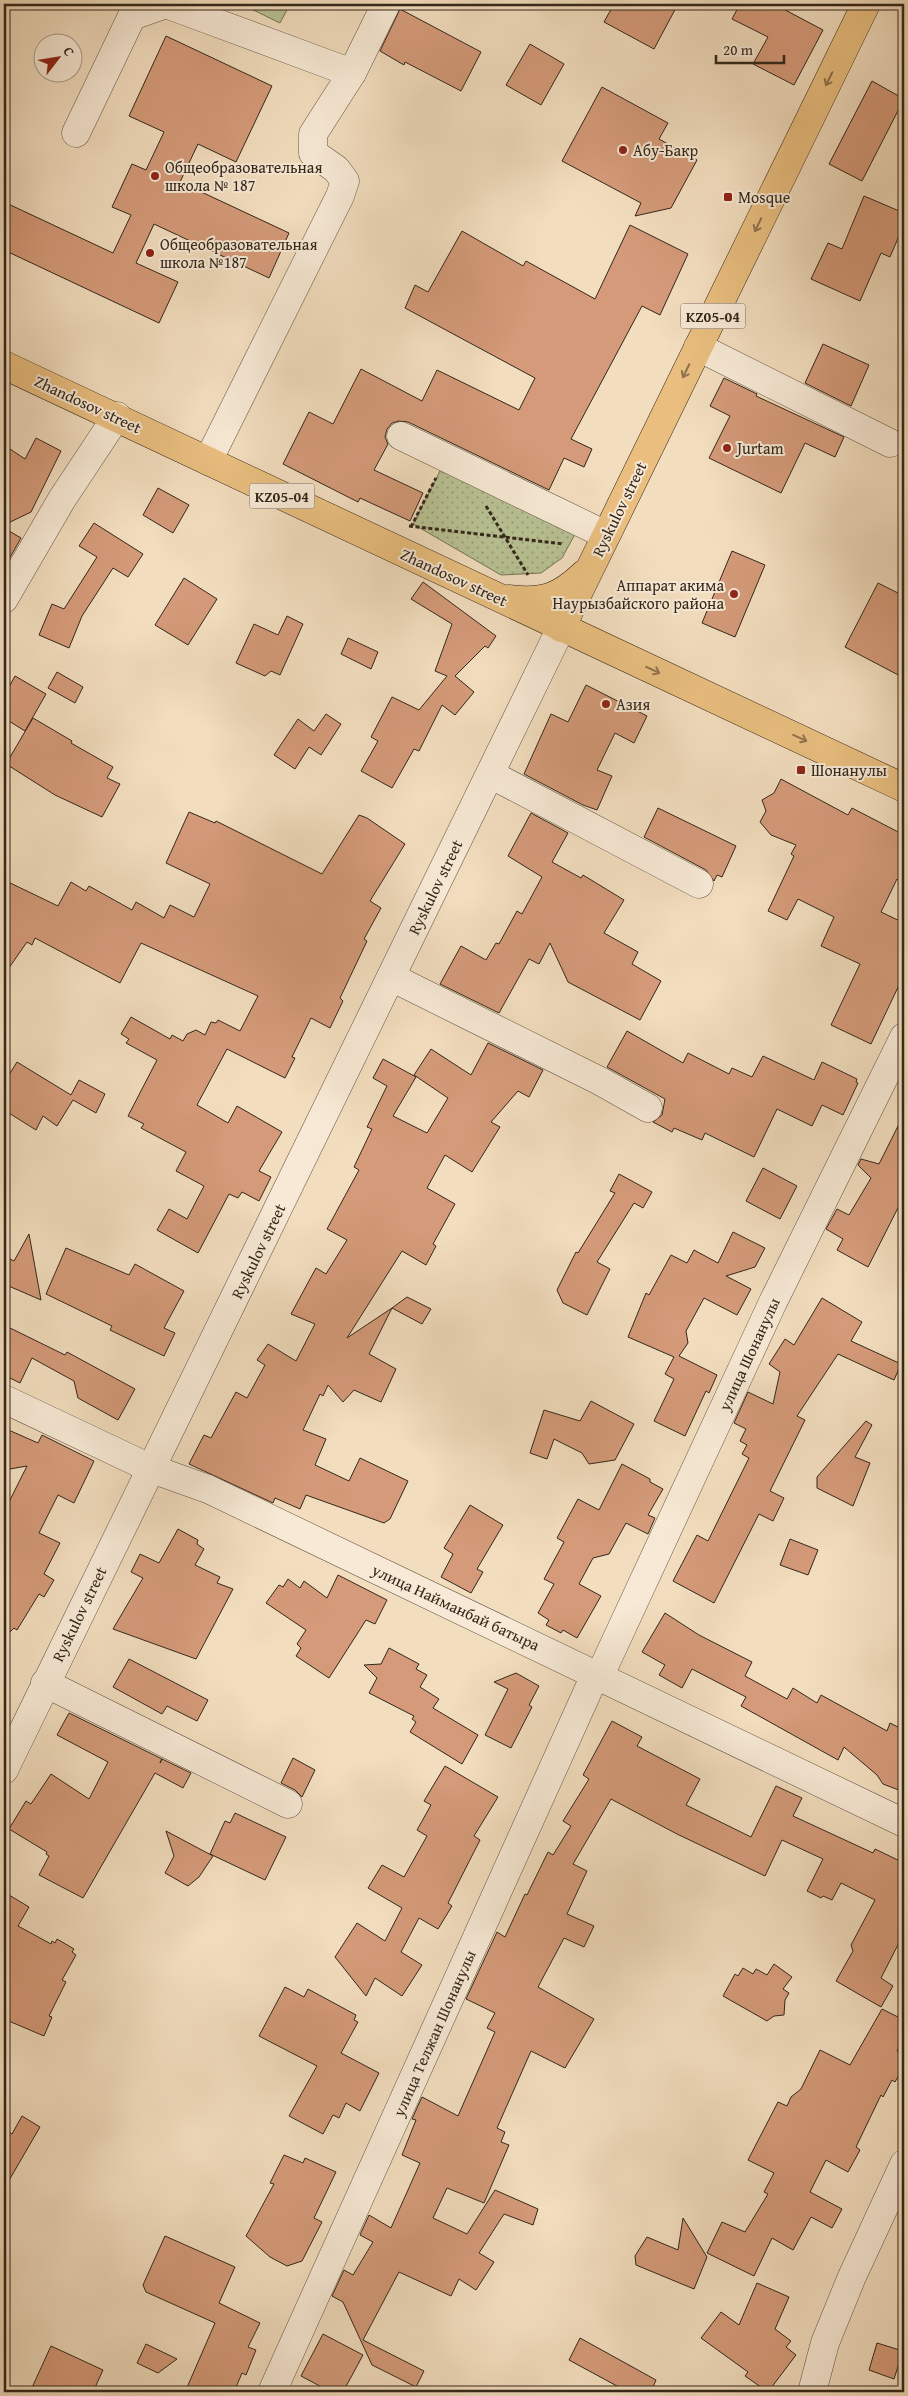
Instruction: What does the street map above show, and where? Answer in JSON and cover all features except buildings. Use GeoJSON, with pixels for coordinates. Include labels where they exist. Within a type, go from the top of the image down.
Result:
{"type":"FeatureCollection","features":[{"type":"Feature","properties":{"kind":"main road","name":"Ryskulov street"},"geometry":{"type":"LineString","coordinates":[[561,628],[866,4]]}},
{"type":"Feature","properties":{"kind":"main road","name":"Zhandosov street"},"geometry":{"type":"LineString","coordinates":[[4,365],[117,416],[561,628],[904,788]]}},
{"type":"Feature","properties":{"kind":"main road","name":"KZ05-04"},"geometry":{"type":"LineString","coordinates":[[498,598],[525,601],[545,599],[566,591],[589,570]]}},
{"type":"Feature","properties":{"kind":"main road","name":"KZ05-04"},"geometry":{"type":"LineString","coordinates":[[589,570],[584,598],[590,622],[622,656]]}},
{"type":"Feature","properties":{"kind":"street"},"geometry":{"type":"LineString","coordinates":[[76,133],[132,16],[166,4],[352,73]]}},
{"type":"Feature","properties":{"kind":"street"},"geometry":{"type":"LineString","coordinates":[[208,461],[340,196],[344,181],[336,169],[313,153],[313,134],[352,73],[386,4]]}},
{"type":"Feature","properties":{"kind":"street"},"geometry":{"type":"LineString","coordinates":[[698,347],[890,443]]}},
{"type":"Feature","properties":{"kind":"street"},"geometry":{"type":"LineString","coordinates":[[4,599],[71,484],[117,416]]}},
{"type":"Feature","properties":{"kind":"street"},"geometry":{"type":"LineString","coordinates":[[401,436],[606,534]]}},
{"type":"Feature","properties":{"kind":"street","name":"Ryskulov street"},"geometry":{"type":"LineString","coordinates":[[4,1770],[561,628]]}},
{"type":"Feature","properties":{"kind":"street"},"geometry":{"type":"LineString","coordinates":[[490,774],[699,884]]}},
{"type":"Feature","properties":{"kind":"street"},"geometry":{"type":"LineString","coordinates":[[391,977],[600,1081],[648,1108]]}},
{"type":"Feature","properties":{"kind":"street","name":"улица Шонанулы"},"geometry":{"type":"LineString","coordinates":[[598,1674],[773,1302],[904,1037]]}},
{"type":"Feature","properties":{"kind":"street","name":"улица Найманбай батыра"},"geometry":{"type":"LineString","coordinates":[[4,1399],[152,1469],[208,1489],[598,1674],[904,1823]]}},
{"type":"Feature","properties":{"kind":"street","name":"улица Телжан Шонанулы"},"geometry":{"type":"LineString","coordinates":[[272,2392],[598,1674]]}},
{"type":"Feature","properties":{"kind":"street"},"geometry":{"type":"LineString","coordinates":[[45,1683],[288,1804]]}},
{"type":"Feature","properties":{"kind":"street"},"geometry":{"type":"LineString","coordinates":[[812,2392],[825,2343],[847,2288],[904,2164]]}},
{"type":"Feature","properties":{"kind":"path"},"geometry":{"type":"LineString","coordinates":[[411,526],[436,477]]}},
{"type":"Feature","properties":{"kind":"path"},"geometry":{"type":"LineString","coordinates":[[486,506],[503,537],[530,578]]}},
{"type":"Feature","properties":{"kind":"path"},"geometry":{"type":"LineString","coordinates":[[405,526],[566,544]]}},
{"type":"Feature","properties":{"kind":"green space"},"geometry":{"type":"Polygon","coordinates":[[[241,4],[290,4],[280,23],[241,4]]]}},
{"type":"Feature","properties":{"kind":"green space"},"geometry":{"type":"Polygon","coordinates":[[[444,463],[580,525],[562,558],[541,573],[501,575],[413,524],[444,463]]]}},
{"type":"Feature","properties":{"kind":"place","name":"Абу-Бакр"},"geometry":{"type":"Point","coordinates":[623,150]}},
{"type":"Feature","properties":{"kind":"place","name":"Общеобразовательная школа № 187"},"geometry":{"type":"Point","coordinates":[155,176]}},
{"type":"Feature","properties":{"kind":"place","name":"Mosque"},"geometry":{"type":"Point","coordinates":[728,197]}},
{"type":"Feature","properties":{"kind":"place","name":"Общеобразовательная школа №187"},"geometry":{"type":"Point","coordinates":[150,253]}},
{"type":"Feature","properties":{"kind":"place","name":"Jurtam"},"geometry":{"type":"Point","coordinates":[727,448]}},
{"type":"Feature","properties":{"kind":"place","name":"Аппарат акима Наурызбайского района"},"geometry":{"type":"Point","coordinates":[734,594]}},
{"type":"Feature","properties":{"kind":"place","name":"Азия"},"geometry":{"type":"Point","coordinates":[606,704]}},
{"type":"Feature","properties":{"kind":"place","name":"Шонанулы"},"geometry":{"type":"Point","coordinates":[801,770]}}]}
